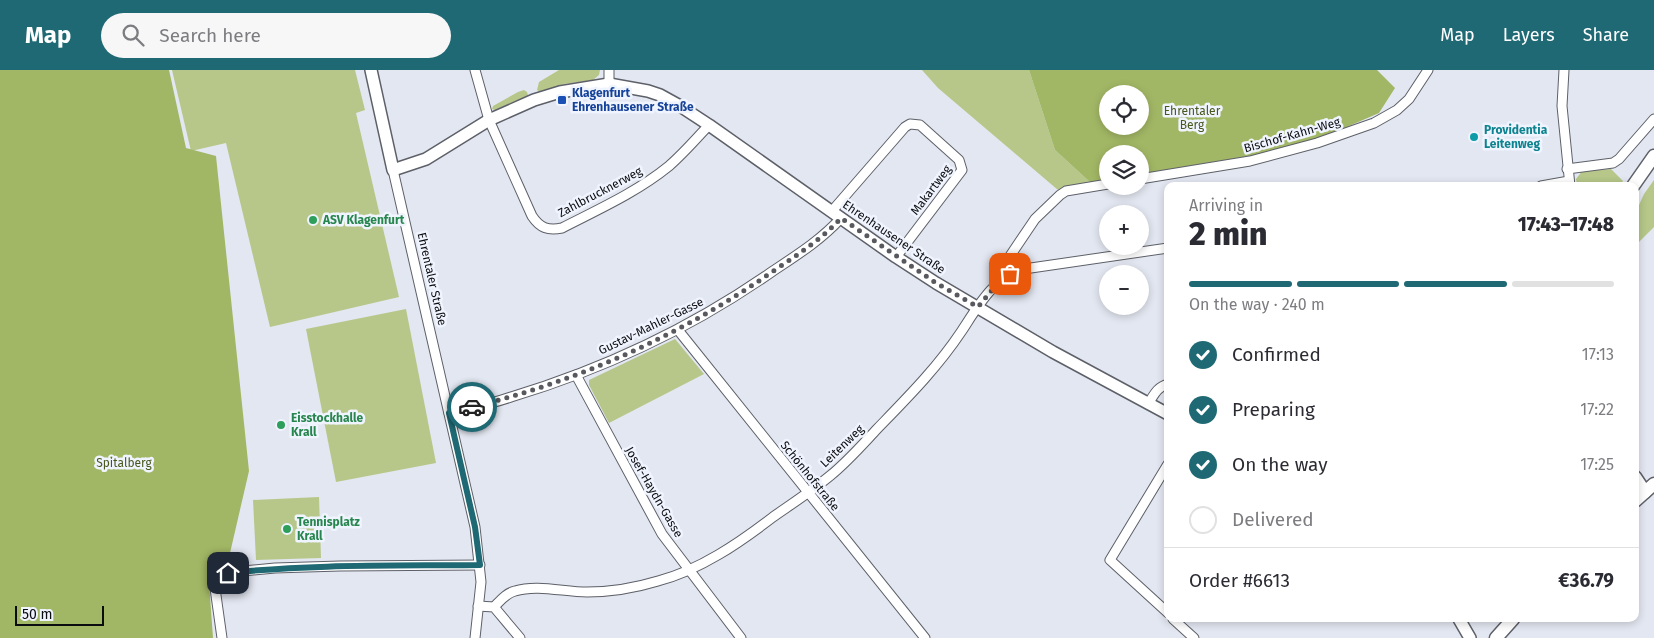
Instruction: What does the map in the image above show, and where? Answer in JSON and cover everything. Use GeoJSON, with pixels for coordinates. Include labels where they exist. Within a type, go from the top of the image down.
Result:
{"type":"FeatureCollection","features":[{"type":"Feature","properties":{"kind":"main road"},"geometry":{"type":"LineString","coordinates":[[1636,182],[1654,156]]}},
{"type":"Feature","properties":{"kind":"main road"},"geometry":{"type":"LineString","coordinates":[[1496,638],[1510,622]]}},
{"type":"Feature","properties":{"kind":"street"},"geometry":{"type":"LineString","coordinates":[[371,70],[394,170],[431,156],[489,120],[534,100],[560,92],[609,84],[608,70]]}},
{"type":"Feature","properties":{"kind":"street"},"geometry":{"type":"LineString","coordinates":[[475,70],[489,120]]}},
{"type":"Feature","properties":{"kind":"street","name":"Bischof-Kahn-Weg"},"geometry":{"type":"LineString","coordinates":[[1149,178],[1250,161],[1318,143],[1374,123],[1397,110],[1409,99],[1428,70]]}},
{"type":"Feature","properties":{"kind":"street"},"geometry":{"type":"LineString","coordinates":[[1564,70],[1562,106],[1569,182]]}},
{"type":"Feature","properties":{"kind":"street","name":"Ehrenhausener Straße"},"geometry":{"type":"LineString","coordinates":[[609,84],[629,86],[660,95],[709,125],[896,257],[936,283],[1053,352],[1164,412]]}},
{"type":"Feature","properties":{"kind":"street"},"geometry":{"type":"LineString","coordinates":[[1567,169],[1613,163],[1619,159],[1654,119]]}},
{"type":"Feature","properties":{"kind":"street","name":"Zahlbrucknerweg"},"geometry":{"type":"LineString","coordinates":[[489,120],[532,216],[538,224],[552,230],[562,228],[621,198],[655,177],[670,165],[709,125]]}},
{"type":"Feature","properties":{"kind":"street","name":"Makartweg"},"geometry":{"type":"LineString","coordinates":[[836,214],[905,127],[910,124],[920,125],[959,160],[962,170],[896,257]]}},
{"type":"Feature","properties":{"kind":"street","name":"Ehrentaler Straße"},"geometry":{"type":"LineString","coordinates":[[394,170],[475,527],[481,582],[475,638]]}},
{"type":"Feature","properties":{"kind":"street"},"geometry":{"type":"LineString","coordinates":[[1010,274],[1010,256],[1035,219],[1045,208],[1066,191],[1099,186]]}},
{"type":"Feature","properties":{"kind":"street","name":"Gustav-Mahler-Gasse"},"geometry":{"type":"LineString","coordinates":[[449,413],[509,398],[576,375],[678,330],[735,297],[820,239],[836,214]]}},
{"type":"Feature","properties":{"kind":"street","name":"Leitenweg"},"geometry":{"type":"LineString","coordinates":[[494,607],[513,591],[525,589],[587,592],[609,590],[657,581],[688,570],[756,530],[843,464],[911,394],[950,349],[978,307],[997,284],[1010,274],[1024,269],[1164,249]]}},
{"type":"Feature","properties":{"kind":"street","name":"Schönhofstraße"},"geometry":{"type":"LineString","coordinates":[[678,330],[924,638]]}},
{"type":"Feature","properties":{"kind":"street","name":"Josef-Haydn-Gasse"},"geometry":{"type":"LineString","coordinates":[[576,375],[662,534],[741,638]]}},
{"type":"Feature","properties":{"kind":"street"},"geometry":{"type":"LineString","coordinates":[[1148,404],[1156,390],[1164,385]]}},
{"type":"Feature","properties":{"kind":"street"},"geometry":{"type":"LineString","coordinates":[[1164,471],[1110,560],[1164,609]]}},
{"type":"Feature","properties":{"kind":"street"},"geometry":{"type":"LineString","coordinates":[[222,638],[213,574],[285,568],[480,565]]}},
{"type":"Feature","properties":{"kind":"street"},"geometry":{"type":"LineString","coordinates":[[478,606],[494,607],[520,638]]}},
{"type":"Feature","properties":{"kind":"street"},"geometry":{"type":"LineString","coordinates":[[1176,622],[1194,638]]}},
{"type":"Feature","properties":{"kind":"street"},"geometry":{"type":"LineString","coordinates":[[1461,622],[1470,638]]}},
{"type":"Feature","properties":{"kind":"green space","name":"Spitalberg"},"geometry":{"type":"Polygon","coordinates":[[[0,70],[169,70],[186,148],[216,156],[249,471],[227,566],[208,568],[213,638],[0,638],[0,70]]]}},
{"type":"Feature","properties":{"kind":"green space","name":"ASV Klagenfurt"},"geometry":{"type":"Polygon","coordinates":[[[172,70],[355,70],[365,110],[356,113],[399,297],[270,327],[226,143],[191,151],[172,70]]]}},
{"type":"Feature","properties":{"kind":"green space"},"geometry":{"type":"Polygon","coordinates":[[[559,70],[600,70],[599,75],[593,80],[564,84],[540,92],[537,90],[539,82],[559,70]]]}},
{"type":"Feature","properties":{"kind":"green space"},"geometry":{"type":"Polygon","coordinates":[[[922,70],[1029,70],[1055,150],[1091,183],[1058,190],[938,88],[922,70]]]}},
{"type":"Feature","properties":{"kind":"green space","name":"Ehrentaler Berg"},"geometry":{"type":"Polygon","coordinates":[[[1029,70],[1377,70],[1395,88],[1379,113],[1319,139],[1274,152],[1149,173],[1149,145],[1099,145],[1099,182],[1091,183],[1055,150],[1029,70]]]}},
{"type":"Feature","properties":{"kind":"green space"},"geometry":{"type":"Polygon","coordinates":[[[524,90],[528,95],[525,97],[495,110],[492,109],[493,106],[524,90]]]}},
{"type":"Feature","properties":{"kind":"green space"},"geometry":{"type":"Polygon","coordinates":[[[1611,169],[1623,181],[1576,182],[1576,179],[1582,171],[1611,169]]]}},
{"type":"Feature","properties":{"kind":"green space"},"geometry":{"type":"Polygon","coordinates":[[[1654,180],[1654,227],[1639,242],[1639,205],[1654,180]]]}},
{"type":"Feature","properties":{"kind":"green space"},"geometry":{"type":"Polygon","coordinates":[[[406,309],[436,463],[336,482],[306,329],[406,309]]]}},
{"type":"Feature","properties":{"kind":"green space"},"geometry":{"type":"Polygon","coordinates":[[[675,339],[704,374],[609,423],[589,385],[589,380],[675,339]]]}},
{"type":"Feature","properties":{"kind":"green space","name":"Tennisplatz Krall"},"geometry":{"type":"Polygon","coordinates":[[[319,497],[321,558],[256,560],[253,500],[319,497]]]}},
{"type":"Feature","properties":{"kind":"way so far"},"geometry":{"type":"LineString","coordinates":[[472,407],[523,394],[576,375],[678,330],[735,297],[820,239],[841,218],[936,283],[978,307],[997,284],[1010,274]]}},
{"type":"Feature","properties":{"kind":"place","name":"Klagenfurt Ehrenhausener Straße"},"geometry":{"type":"Point","coordinates":[562,100]}},
{"type":"Feature","properties":{"kind":"place","name":"Providentia Leitenweg"},"geometry":{"type":"Point","coordinates":[1474,137]}},
{"type":"Feature","properties":{"kind":"place","name":"ASV Klagenfurt"},"geometry":{"type":"Point","coordinates":[313,220]}},
{"type":"Feature","properties":{"kind":"place","name":"Eisstockhalle Krall"},"geometry":{"type":"Point","coordinates":[281,425]}},
{"type":"Feature","properties":{"kind":"place","name":"Tennisplatz Krall"},"geometry":{"type":"Point","coordinates":[287,529]}},
{"type":"Feature","properties":{"kind":"route"},"geometry":{"type":"LineString","coordinates":[[228,573],[275,568],[480,565],[475,527],[449,413],[472,407]]}}]}
